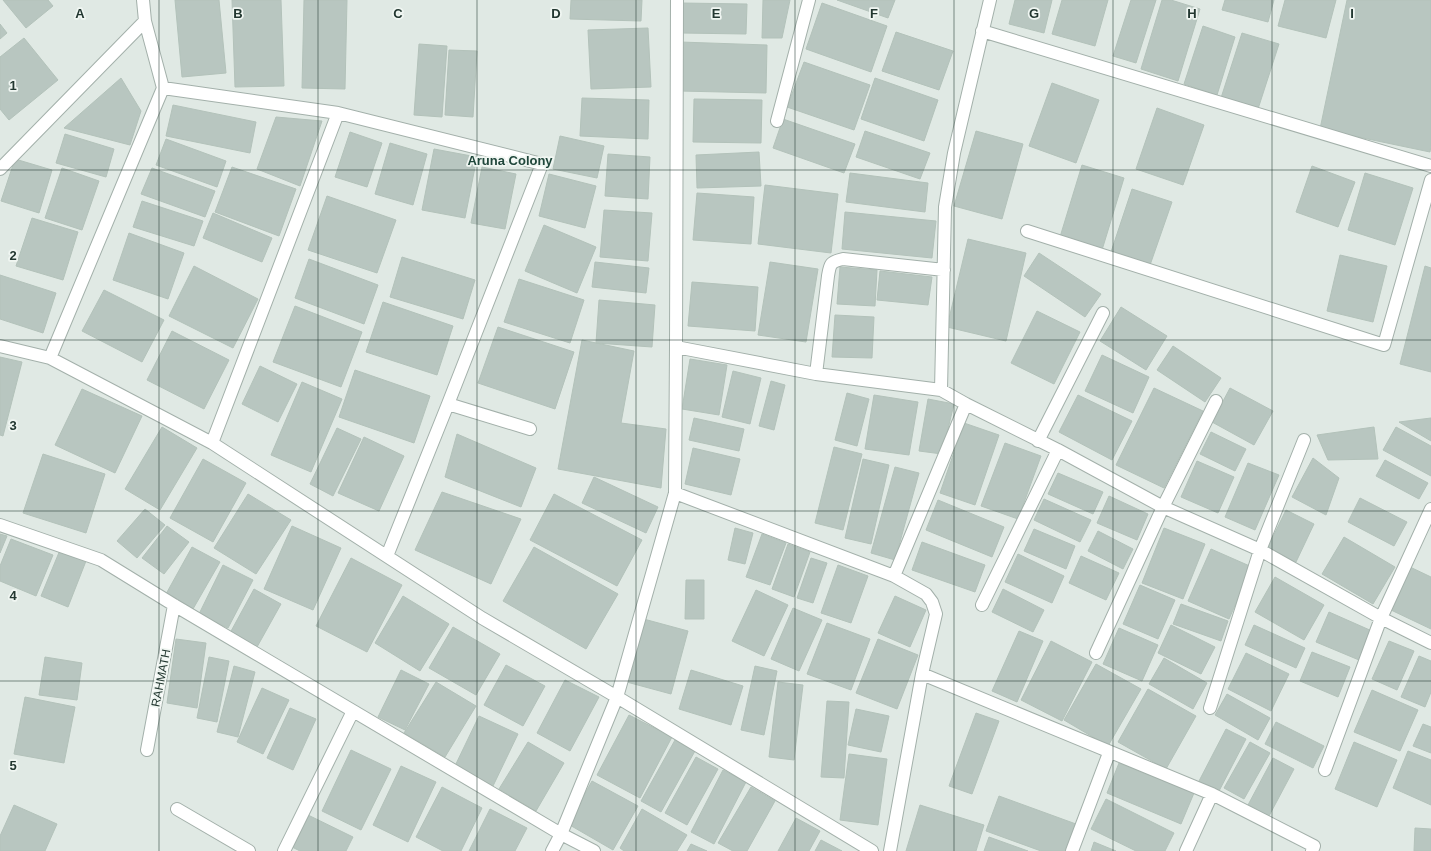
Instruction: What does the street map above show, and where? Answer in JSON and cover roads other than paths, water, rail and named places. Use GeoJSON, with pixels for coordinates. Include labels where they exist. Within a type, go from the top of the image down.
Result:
{"type":"FeatureCollection","features":[{"type":"Feature","properties":{"kind":"street"},"geometry":{"type":"LineString","coordinates":[[50,358],[163,88],[145,21],[143,0]]}},
{"type":"Feature","properties":{"kind":"street"},"geometry":{"type":"LineString","coordinates":[[552,851],[561,834],[617,697],[675,493],[677,0]]}},
{"type":"Feature","properties":{"kind":"street"},"geometry":{"type":"LineString","coordinates":[[777,121],[809,0]]}},
{"type":"Feature","properties":{"kind":"street"},"geometry":{"type":"LineString","coordinates":[[941,390],[947,199],[954,153],[990,0]]}},
{"type":"Feature","properties":{"kind":"street"},"geometry":{"type":"LineString","coordinates":[[0,169],[145,21]]}},
{"type":"Feature","properties":{"kind":"street"},"geometry":{"type":"LineString","coordinates":[[982,31],[1431,166]]}},
{"type":"Feature","properties":{"kind":"street"},"geometry":{"type":"LineString","coordinates":[[163,88],[338,113],[542,164],[387,556]]}},
{"type":"Feature","properties":{"kind":"street"},"geometry":{"type":"LineString","coordinates":[[212,443],[338,113]]}},
{"type":"Feature","properties":{"kind":"street"},"geometry":{"type":"LineString","coordinates":[[1027,231],[1384,345],[1431,180]]}},
{"type":"Feature","properties":{"kind":"street"},"geometry":{"type":"LineString","coordinates":[[816,374],[828,276],[830,266],[833,262],[842,259],[944,270]]}},
{"type":"Feature","properties":{"kind":"street"},"geometry":{"type":"LineString","coordinates":[[1038,441],[1103,313]]}},
{"type":"Feature","properties":{"kind":"street"},"geometry":{"type":"LineString","coordinates":[[0,346],[50,358],[212,443],[482,618],[617,697],[872,851]]}},
{"type":"Feature","properties":{"kind":"street"},"geometry":{"type":"LineString","coordinates":[[676,347],[816,374],[941,390],[1058,450],[1163,507],[1260,550],[1381,618],[1431,643]]}},
{"type":"Feature","properties":{"kind":"street"},"geometry":{"type":"LineString","coordinates":[[1096,653],[1163,507],[1216,401]]}},
{"type":"Feature","properties":{"kind":"street"},"geometry":{"type":"LineString","coordinates":[[448,404],[530,429]]}},
{"type":"Feature","properties":{"kind":"street"},"geometry":{"type":"LineString","coordinates":[[894,576],[966,404]]}},
{"type":"Feature","properties":{"kind":"street"},"geometry":{"type":"LineString","coordinates":[[1210,708],[1260,550],[1304,440]]}},
{"type":"Feature","properties":{"kind":"street"},"geometry":{"type":"LineString","coordinates":[[982,605],[1058,450]]}},
{"type":"Feature","properties":{"kind":"street"},"geometry":{"type":"LineString","coordinates":[[675,493],[894,576],[926,594],[932,602],[936,614],[922,674],[890,851]]}},
{"type":"Feature","properties":{"kind":"street"},"geometry":{"type":"LineString","coordinates":[[1325,770],[1381,618],[1431,509]]}},
{"type":"Feature","properties":{"kind":"street"},"geometry":{"type":"LineString","coordinates":[[0,525],[101,560],[174,605],[561,834],[594,851]]}},
{"type":"Feature","properties":{"kind":"street","name":"RAHMATH"},"geometry":{"type":"LineString","coordinates":[[147,750],[174,605]]}},
{"type":"Feature","properties":{"kind":"street"},"geometry":{"type":"LineString","coordinates":[[922,674],[1109,753],[1212,794],[1314,846],[1312,851]]}},
{"type":"Feature","properties":{"kind":"street"},"geometry":{"type":"LineString","coordinates":[[284,851],[353,711]]}},
{"type":"Feature","properties":{"kind":"street"},"geometry":{"type":"LineString","coordinates":[[1072,851],[1109,753]]}},
{"type":"Feature","properties":{"kind":"street"},"geometry":{"type":"LineString","coordinates":[[1186,851],[1212,794]]}},
{"type":"Feature","properties":{"kind":"street"},"geometry":{"type":"LineString","coordinates":[[177,809],[249,851]]}},
{"type":"Feature","properties":{"kind":"district","name":"Aruna Colony"},"geometry":{"type":"Point","coordinates":[510,160]}}]}
